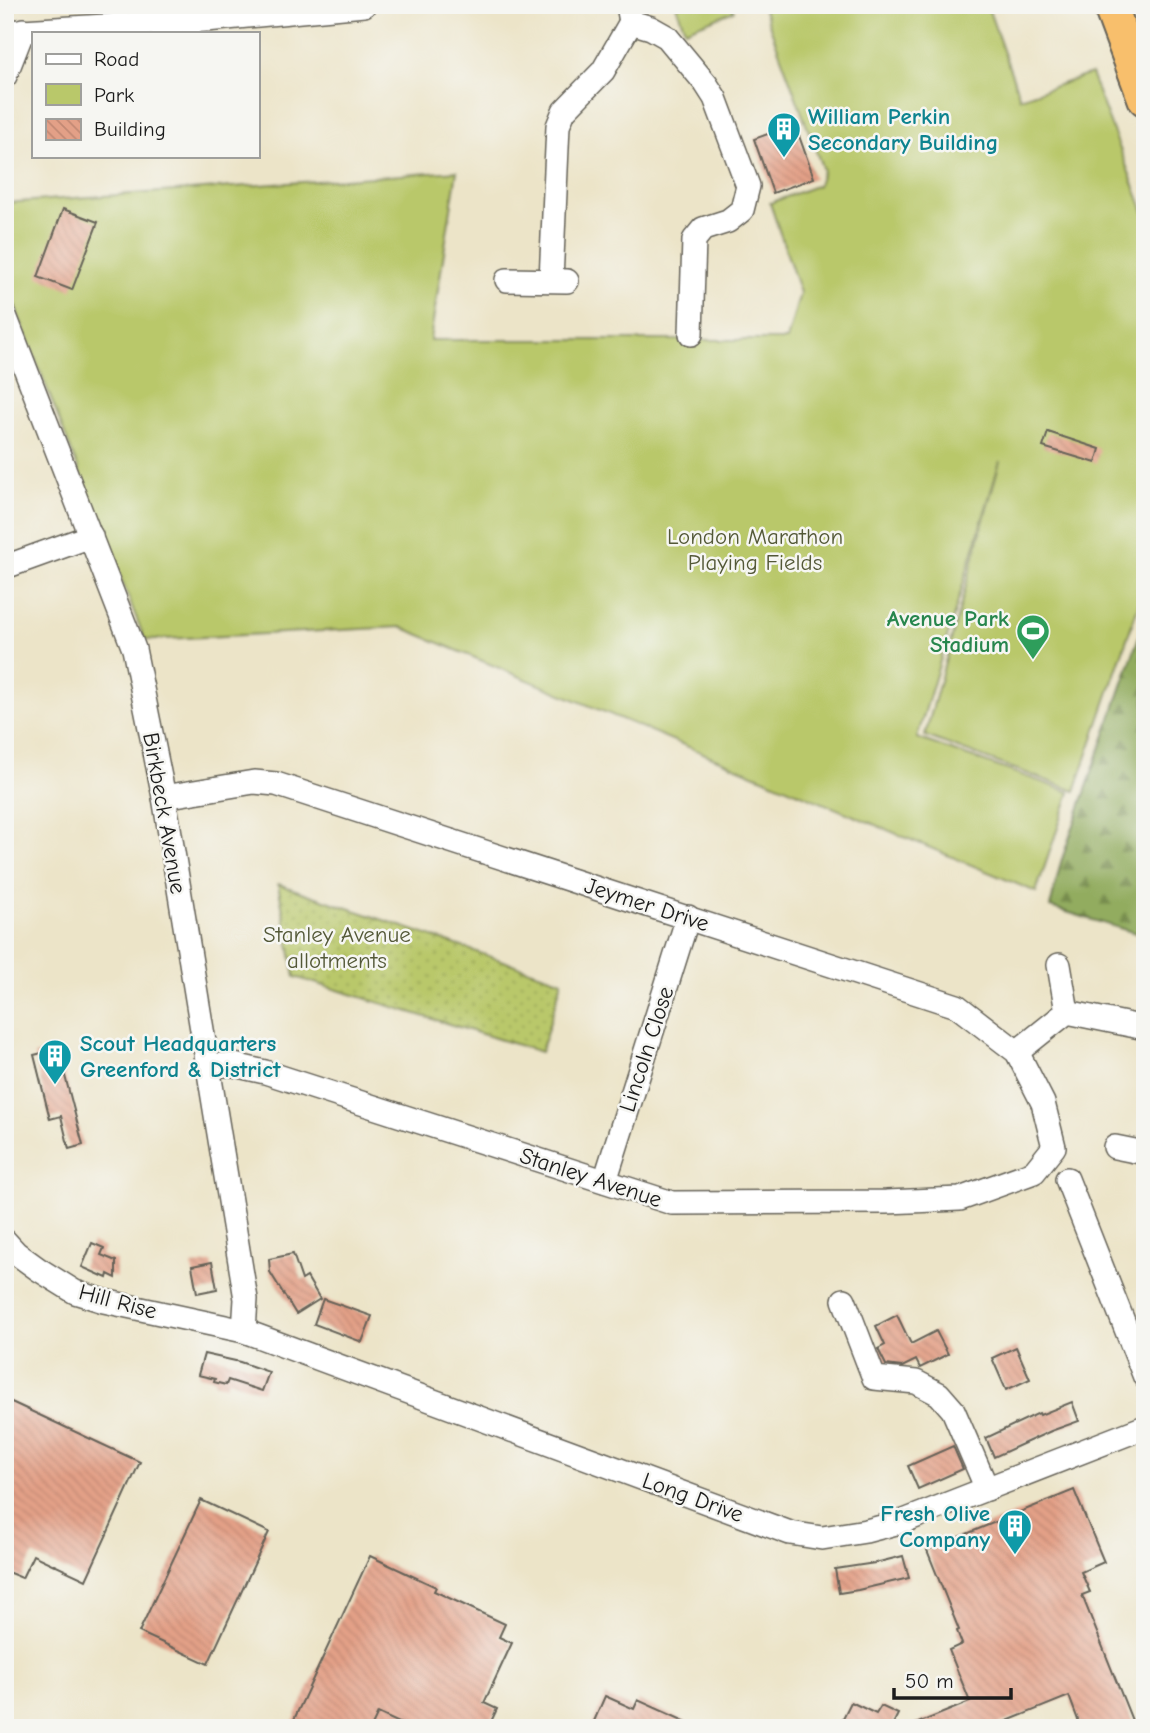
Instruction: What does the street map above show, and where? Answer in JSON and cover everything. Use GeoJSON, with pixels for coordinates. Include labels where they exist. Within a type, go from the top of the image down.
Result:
{"type":"FeatureCollection","features":[{"type":"Feature","properties":{"kind":"highway"},"geometry":{"type":"LineString","coordinates":[[1112,14],[1145,99]]}},
{"type":"Feature","properties":{"kind":"street"},"geometry":{"type":"LineString","coordinates":[[5,76],[14,31],[203,13],[364,5]]}},
{"type":"Feature","properties":{"kind":"street"},"geometry":{"type":"LineString","coordinates":[[507,280],[559,281],[558,126],[564,111],[604,71],[630,14],[667,37],[706,84],[715,98],[747,186],[742,210],[728,222],[703,229],[694,240],[691,334]]}},
{"type":"Feature","properties":{"kind":"street","name":"Birkbeck Avenue"},"geometry":{"type":"LineString","coordinates":[[5,317],[134,649],[164,797],[246,1299],[244,1331]]}},
{"type":"Feature","properties":{"kind":"street"},"geometry":{"type":"LineString","coordinates":[[5,567],[91,536]]}},
{"type":"Feature","properties":{"kind":"street","name":"Jeymer Drive"},"geometry":{"type":"LineString","coordinates":[[164,797],[254,782],[276,784],[957,1006],[1017,1052],[1042,1103],[1054,1147]]}},
{"type":"Feature","properties":{"kind":"street","name":"Lincoln Close"},"geometry":{"type":"LineString","coordinates":[[604,1181],[688,918]]}},
{"type":"Feature","properties":{"kind":"street"},"geometry":{"type":"LineString","coordinates":[[1059,965],[1067,1012]]}},
{"type":"Feature","properties":{"kind":"street"},"geometry":{"type":"LineString","coordinates":[[1017,1052],[1067,1012]]}},
{"type":"Feature","properties":{"kind":"street"},"geometry":{"type":"LineString","coordinates":[[1067,1012],[1145,1028]]}},
{"type":"Feature","properties":{"kind":"street","name":"Stanley Avenue"},"geometry":{"type":"LineString","coordinates":[[208,1065],[234,1065],[265,1072],[672,1203],[960,1199],[1034,1172],[1054,1147]]}},
{"type":"Feature","properties":{"kind":"street"},"geometry":{"type":"LineString","coordinates":[[1115,1147],[1145,1153]]}},
{"type":"Feature","properties":{"kind":"street"},"geometry":{"type":"LineString","coordinates":[[1067,1180],[1145,1377]]}},
{"type":"Feature","properties":{"kind":"street","name":"Hill Rise"},"geometry":{"type":"LineString","coordinates":[[5,1241],[16,1253],[75,1292],[104,1301],[244,1331]]}},
{"type":"Feature","properties":{"kind":"street"},"geometry":{"type":"LineString","coordinates":[[844,1300],[874,1378],[916,1382],[939,1394],[953,1410],[987,1489]]}},
{"type":"Feature","properties":{"kind":"street","name":"Long Drive"},"geometry":{"type":"LineString","coordinates":[[244,1331],[675,1492],[790,1532],[822,1538],[904,1521],[1145,1427]]}},
{"type":"Feature","properties":{"kind":"green space"},"geometry":{"type":"Polygon","coordinates":[[[676,5],[731,5],[734,11],[685,30],[676,5]]]}},
{"type":"Feature","properties":{"kind":"green space","name":"London Marathon Playing Fields"},"geometry":{"type":"Polygon","coordinates":[[[762,5],[987,5],[1020,98],[1091,74],[1145,214],[1145,586],[1075,791],[925,736],[1000,461],[917,738],[1070,792],[1036,892],[401,627],[145,640],[5,276],[5,203],[457,171],[430,340],[787,340],[800,293],[770,203],[818,185],[823,170],[762,5]]]}},
{"type":"Feature","properties":{"kind":"green space"},"geometry":{"type":"Polygon","coordinates":[[[1145,619],[1145,936],[1050,907],[1061,862],[1145,619]]]}},
{"type":"Feature","properties":{"kind":"green space","name":"Stanley Avenue allotments"},"geometry":{"type":"Polygon","coordinates":[[[278,884],[562,981],[541,1052],[295,977],[278,884]]]}},
{"type":"Feature","properties":{"kind":"building","name":"William Perkin Secondary Building"},"geometry":{"type":"Polygon","coordinates":[[[793,119],[814,178],[773,193],[754,139],[779,130],[777,125],[793,119]]]}},
{"type":"Feature","properties":{"kind":"building"},"geometry":{"type":"Polygon","coordinates":[[[63,209],[98,222],[72,290],[38,277],[63,209]]]}},
{"type":"Feature","properties":{"kind":"building"},"geometry":{"type":"Polygon","coordinates":[[[1048,432],[1100,449],[1096,463],[1043,447],[1048,432]]]}},
{"type":"Feature","properties":{"kind":"building","name":"Scout Headquarters Greenford & District"},"geometry":{"type":"Polygon","coordinates":[[[58,1049],[83,1145],[69,1149],[61,1116],[50,1119],[34,1055],[58,1049]]]}},
{"type":"Feature","properties":{"kind":"building"},"geometry":{"type":"Polygon","coordinates":[[[92,1243],[104,1248],[101,1255],[116,1261],[116,1278],[108,1274],[107,1278],[82,1267],[92,1243]]]}},
{"type":"Feature","properties":{"kind":"building"},"geometry":{"type":"Polygon","coordinates":[[[293,1254],[302,1280],[307,1277],[320,1299],[296,1314],[270,1272],[269,1259],[293,1254]]]}},
{"type":"Feature","properties":{"kind":"building"},"geometry":{"type":"Polygon","coordinates":[[[212,1262],[217,1289],[197,1293],[192,1266],[212,1262]]]}},
{"type":"Feature","properties":{"kind":"building"},"geometry":{"type":"Polygon","coordinates":[[[323,1299],[372,1316],[362,1342],[314,1324],[323,1299]]]}},
{"type":"Feature","properties":{"kind":"building"},"geometry":{"type":"Polygon","coordinates":[[[897,1315],[911,1344],[936,1331],[948,1354],[920,1368],[916,1360],[902,1367],[886,1365],[878,1349],[885,1345],[876,1326],[897,1315]]]}},
{"type":"Feature","properties":{"kind":"building"},"geometry":{"type":"Polygon","coordinates":[[[1016,1347],[1030,1379],[1006,1390],[992,1358],[1016,1347]]]}},
{"type":"Feature","properties":{"kind":"building"},"geometry":{"type":"Polygon","coordinates":[[[204,1354],[269,1372],[262,1391],[228,1380],[226,1385],[214,1382],[215,1379],[198,1375],[204,1354]]]}},
{"type":"Feature","properties":{"kind":"building"},"geometry":{"type":"Polygon","coordinates":[[[5,1399],[140,1462],[86,1580],[33,1555],[22,1578],[5,1571],[5,1399]]]}},
{"type":"Feature","properties":{"kind":"building"},"geometry":{"type":"Polygon","coordinates":[[[1072,1402],[1079,1421],[994,1457],[986,1438],[1039,1413],[1040,1415],[1072,1402]]]}},
{"type":"Feature","properties":{"kind":"building"},"geometry":{"type":"Polygon","coordinates":[[[953,1446],[963,1469],[918,1489],[908,1466],[953,1446]]]}},
{"type":"Feature","properties":{"kind":"building"},"geometry":{"type":"Polygon","coordinates":[[[1074,1490],[1104,1562],[1081,1572],[1090,1592],[1082,1595],[1135,1728],[1081,1728],[1069,1696],[990,1728],[906,1728],[970,1702],[949,1650],[962,1644],[957,1631],[959,1630],[927,1550],[1074,1490]]]}},
{"type":"Feature","properties":{"kind":"building"},"geometry":{"type":"Polygon","coordinates":[[[201,1500],[269,1532],[208,1664],[139,1632],[201,1500]]]}},
{"type":"Feature","properties":{"kind":"building"},"geometry":{"type":"Polygon","coordinates":[[[370,1556],[436,1587],[434,1591],[505,1624],[499,1637],[512,1643],[484,1703],[497,1709],[488,1728],[410,1728],[378,1713],[371,1728],[290,1728],[370,1556]]]}},
{"type":"Feature","properties":{"kind":"building"},"geometry":{"type":"Polygon","coordinates":[[[903,1556],[909,1578],[839,1593],[835,1569],[903,1556]]]}},
{"type":"Feature","properties":{"kind":"building"},"geometry":{"type":"Polygon","coordinates":[[[605,1696],[634,1709],[638,1700],[700,1728],[591,1728],[605,1696]]]}},
{"type":"Feature","properties":{"kind":"building"},"geometry":{"type":"Polygon","coordinates":[[[851,1702],[876,1714],[881,1706],[898,1714],[891,1728],[838,1728],[851,1702]]]}},
{"type":"Feature","properties":{"kind":"place","name":"William Perkin Secondary Building"},"geometry":{"type":"Point","coordinates":[784,159]}},
{"type":"Feature","properties":{"kind":"place","name":"Avenue Park Stadium"},"geometry":{"type":"Point","coordinates":[1033,661]}},
{"type":"Feature","properties":{"kind":"place","name":"Scout Headquarters Greenford & District"},"geometry":{"type":"Point","coordinates":[55,1086]}},
{"type":"Feature","properties":{"kind":"place","name":"Fresh Olive Company"},"geometry":{"type":"Point","coordinates":[1015,1556]}}]}
